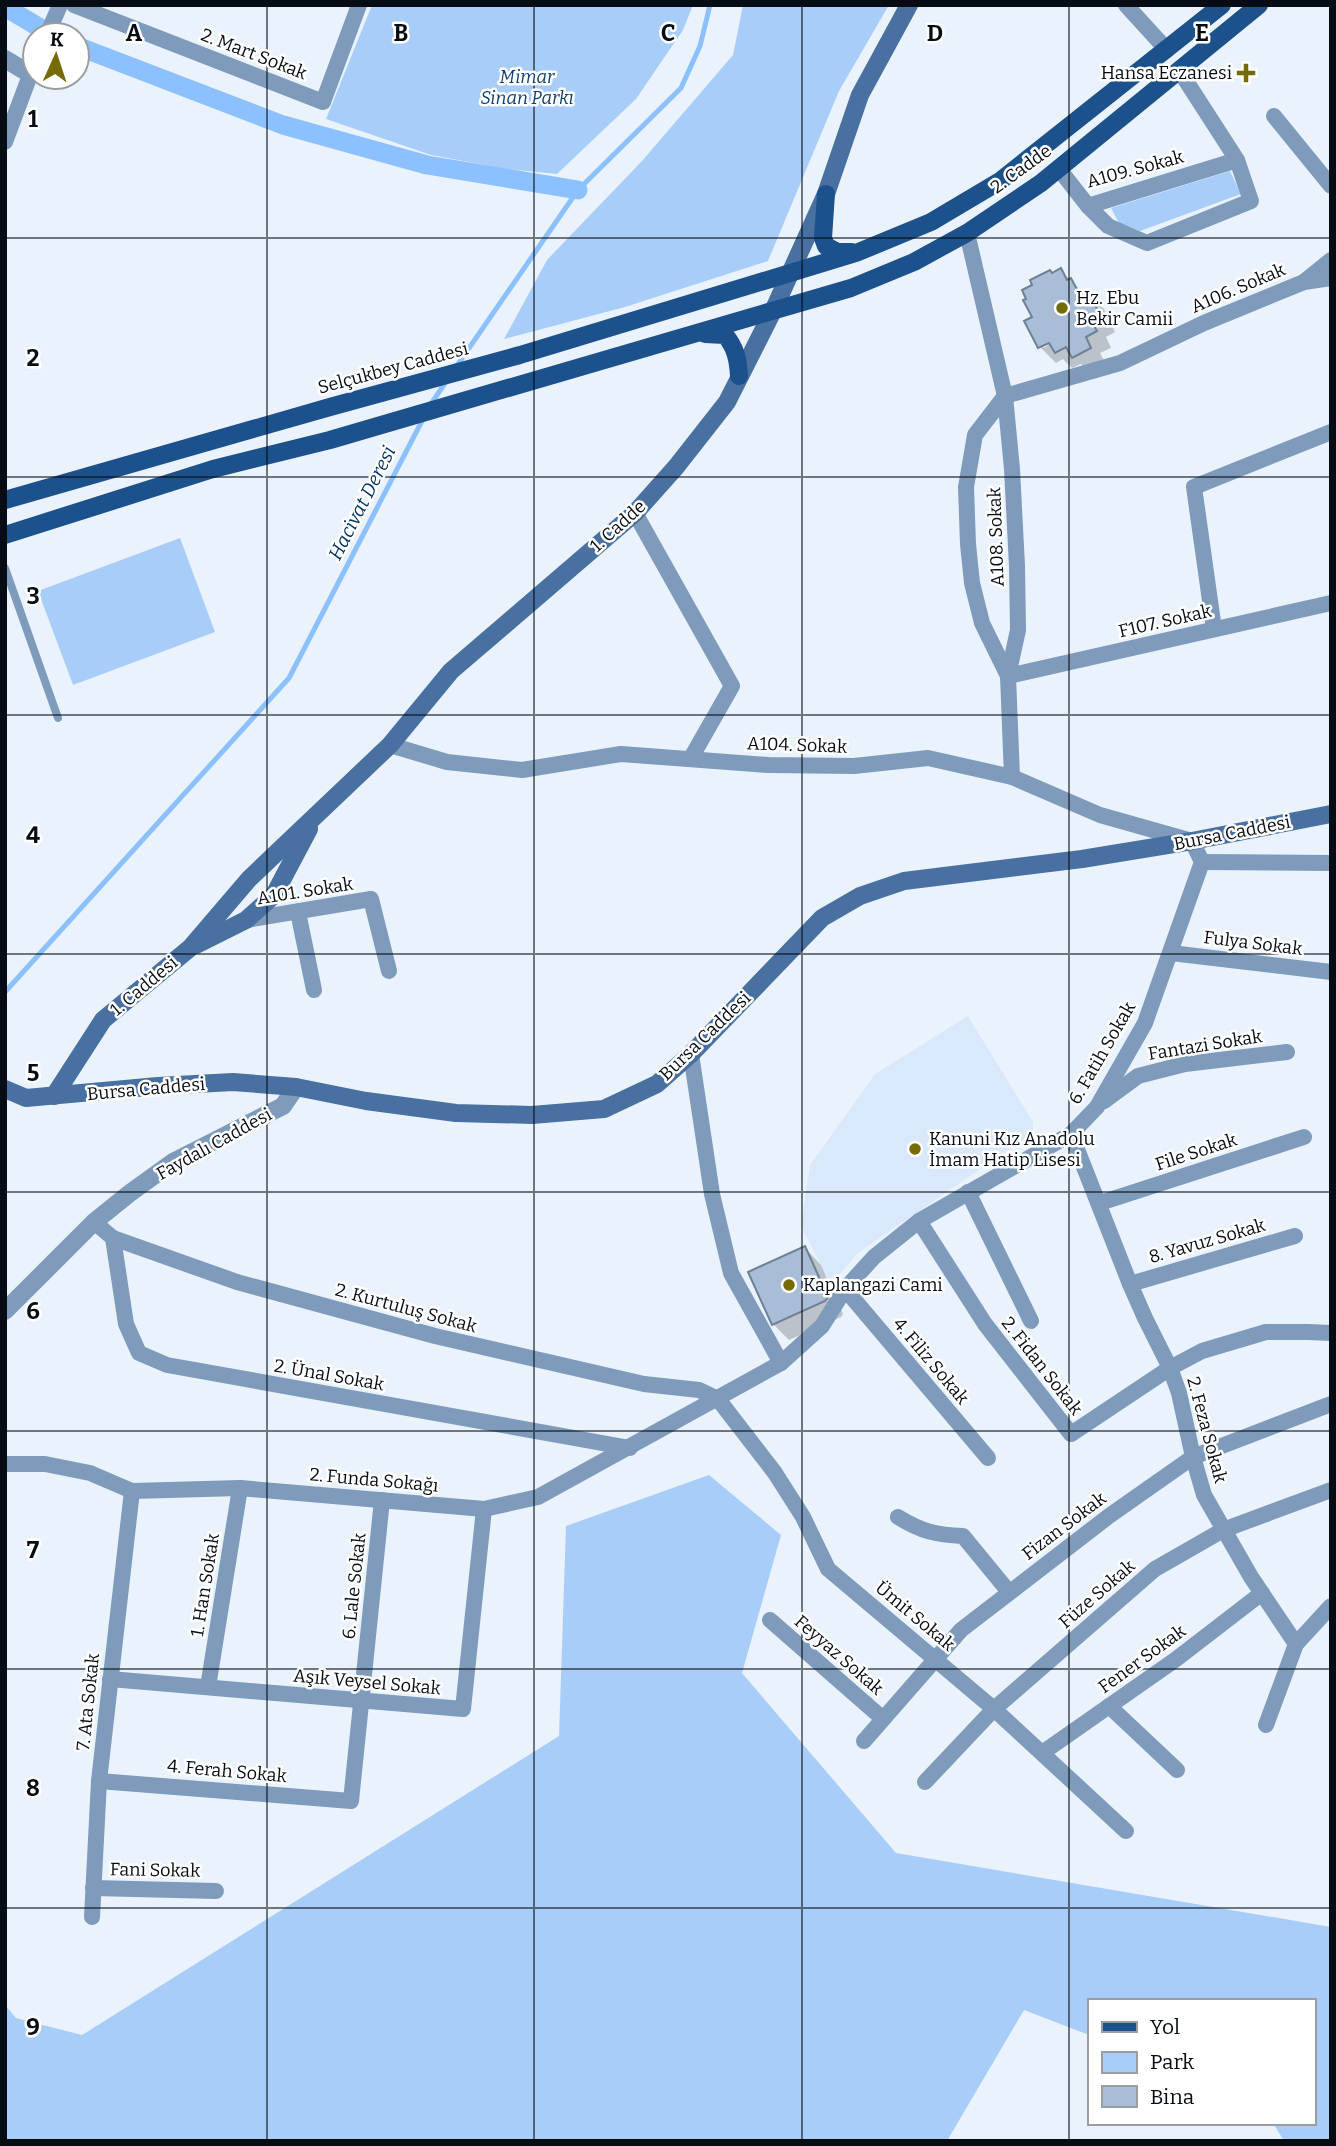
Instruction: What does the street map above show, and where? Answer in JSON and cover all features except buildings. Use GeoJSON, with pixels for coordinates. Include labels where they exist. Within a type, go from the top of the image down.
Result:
{"type":"FeatureCollection","features":[{"type":"Feature","properties":{"kind":"main road","name":"1. Cadde"},"geometry":{"type":"LineString","coordinates":[[190,948],[249,879],[390,745],[451,671],[635,513],[676,467],[727,402],[774,309],[826,194],[860,95],[909,5]]}},
{"type":"Feature","properties":{"kind":"main road","name":"2. Cadde"},"geometry":{"type":"LineString","coordinates":[[791,272],[856,253],[931,222],[1000,181],[1222,5]]}},
{"type":"Feature","properties":{"kind":"main road","name":"2. Cadde"},"geometry":{"type":"LineString","coordinates":[[774,309],[850,288],[914,262],[967,233],[1059,169],[1259,5]]}},
{"type":"Feature","properties":{"kind":"main road"},"geometry":{"type":"LineString","coordinates":[[826,194],[823,238],[826,246],[837,252],[856,253]]}},
{"type":"Feature","properties":{"kind":"main road","name":"Selçukbey Caddesi"},"geometry":{"type":"LineString","coordinates":[[5,500],[520,355],[791,272]]}},
{"type":"Feature","properties":{"kind":"main road"},"geometry":{"type":"LineString","coordinates":[[5,535],[213,469],[330,440],[774,309]]}},
{"type":"Feature","properties":{"kind":"main road"},"geometry":{"type":"LineString","coordinates":[[684,335],[725,335],[737,354],[739,376]]}},
{"type":"Feature","properties":{"kind":"main road"},"geometry":{"type":"LineString","coordinates":[[213,469],[214,440]]}},
{"type":"Feature","properties":{"kind":"main road","name":"Bursa Caddesi"},"geometry":{"type":"LineString","coordinates":[[5,1089],[26,1098],[233,1082],[296,1087],[366,1101],[456,1113],[532,1115],[604,1109],[657,1084],[691,1054],[822,918],[860,896],[904,881],[1082,859],[1331,814]]}},
{"type":"Feature","properties":{"kind":"main road"},"geometry":{"type":"LineString","coordinates":[[190,948],[246,920],[274,895],[315,816]]}},
{"type":"Feature","properties":{"kind":"main road","name":"1. Caddesi"},"geometry":{"type":"LineString","coordinates":[[54,1097],[103,1020],[190,948]]}},
{"type":"Feature","properties":{"kind":"street","name":"2. Mart Sokak"},"geometry":{"type":"LineString","coordinates":[[74,5],[323,102],[359,5]]}},
{"type":"Feature","properties":{"kind":"street"},"geometry":{"type":"LineString","coordinates":[[1126,5],[1167,50]]}},
{"type":"Feature","properties":{"kind":"street"},"geometry":{"type":"LineString","coordinates":[[1088,206],[1108,226],[1147,243],[1251,201],[1237,160],[1179,70]]}},
{"type":"Feature","properties":{"kind":"street"},"geometry":{"type":"LineString","coordinates":[[5,142],[24,91]]}},
{"type":"Feature","properties":{"kind":"street"},"geometry":{"type":"LineString","coordinates":[[1274,116],[1331,186]]}},
{"type":"Feature","properties":{"kind":"street","name":"A109. Sokak"},"geometry":{"type":"LineString","coordinates":[[1059,169],[1088,206],[1237,160]]}},
{"type":"Feature","properties":{"kind":"street","name":"A108. Sokak"},"geometry":{"type":"LineString","coordinates":[[967,233],[1005,396],[1012,470],[1018,630],[1008,676],[1012,776]]}},
{"type":"Feature","properties":{"kind":"street"},"geometry":{"type":"LineString","coordinates":[[1304,282],[1331,260]]}},
{"type":"Feature","properties":{"kind":"street","name":"A106. Sokak"},"geometry":{"type":"LineString","coordinates":[[1005,396],[1120,363],[1204,323],[1304,282],[1331,278]]}},
{"type":"Feature","properties":{"kind":"street","name":"A108. Sokak"},"geometry":{"type":"LineString","coordinates":[[1005,396],[975,435],[967,487],[972,583],[982,623],[1008,676]]}},
{"type":"Feature","properties":{"kind":"street"},"geometry":{"type":"LineString","coordinates":[[1214,629],[1194,487],[1331,432]]}},
{"type":"Feature","properties":{"kind":"street"},"geometry":{"type":"LineString","coordinates":[[635,513],[732,686],[691,758]]}},
{"type":"Feature","properties":{"kind":"street","name":"F107. Sokak"},"geometry":{"type":"LineString","coordinates":[[1008,676],[1331,603]]}},
{"type":"Feature","properties":{"kind":"street","name":"A104. Sokak"},"geometry":{"type":"LineString","coordinates":[[390,745],[447,762],[522,770],[621,754],[768,765],[854,766],[928,758],[1012,776],[1100,815],[1192,841]]}},
{"type":"Feature","properties":{"kind":"street"},"geometry":{"type":"LineString","coordinates":[[1192,841],[1202,862],[1331,863]]}},
{"type":"Feature","properties":{"kind":"street","name":"6. Fatih Sokak"},"geometry":{"type":"LineString","coordinates":[[718,1399],[781,1363],[822,1326],[845,1289],[874,1257],[919,1222],[1071,1134],[1097,1107],[1145,1023],[1202,862]]}},
{"type":"Feature","properties":{"kind":"street","name":"A101. Sokak"},"geometry":{"type":"LineString","coordinates":[[246,920],[371,900],[389,971]]}},
{"type":"Feature","properties":{"kind":"street"},"geometry":{"type":"LineString","coordinates":[[298,912],[314,990]]}},
{"type":"Feature","properties":{"kind":"street","name":"Fulya Sokak"},"geometry":{"type":"LineString","coordinates":[[1171,953],[1331,972]]}},
{"type":"Feature","properties":{"kind":"street","name":"Fantazi Sokak"},"geometry":{"type":"LineString","coordinates":[[1097,1107],[1138,1076],[1185,1064],[1287,1052]]}},
{"type":"Feature","properties":{"kind":"street"},"geometry":{"type":"LineString","coordinates":[[691,1054],[712,1194],[731,1273],[781,1363]]}},
{"type":"Feature","properties":{"kind":"street","name":"Faydalı Caddesi"},"geometry":{"type":"LineString","coordinates":[[5,1311],[94,1222],[173,1162],[284,1106],[296,1087]]}},
{"type":"Feature","properties":{"kind":"street","name":"2. Feza Sokak"},"geometry":{"type":"LineString","coordinates":[[1071,1134],[1130,1283],[1170,1368],[1179,1393],[1204,1495],[1223,1530],[1296,1644]]}},
{"type":"Feature","properties":{"kind":"street","name":"File Sokak"},"geometry":{"type":"LineString","coordinates":[[1100,1203],[1304,1137]]}},
{"type":"Feature","properties":{"kind":"street"},"geometry":{"type":"LineString","coordinates":[[968,1192],[1031,1321]]}},
{"type":"Feature","properties":{"kind":"street","name":"2. Kurtuluş Sokak"},"geometry":{"type":"LineString","coordinates":[[94,1222],[113,1238],[237,1282],[435,1336],[644,1384],[699,1390],[718,1399]]}},
{"type":"Feature","properties":{"kind":"street","name":"2. Fidan Sokak"},"geometry":{"type":"LineString","coordinates":[[919,1222],[985,1324],[1071,1434],[1170,1368]]}},
{"type":"Feature","properties":{"kind":"street","name":"8. Yavuz Sokak"},"geometry":{"type":"LineString","coordinates":[[1130,1283],[1295,1236]]}},
{"type":"Feature","properties":{"kind":"street","name":"2. Ünal Sokak"},"geometry":{"type":"LineString","coordinates":[[113,1238],[126,1324],[139,1353],[167,1365],[630,1448]]}},
{"type":"Feature","properties":{"kind":"street","name":"4. Filiz Sokak"},"geometry":{"type":"LineString","coordinates":[[845,1289],[988,1458]]}},
{"type":"Feature","properties":{"kind":"street"},"geometry":{"type":"LineString","coordinates":[[1170,1368],[1202,1351],[1266,1332],[1331,1334]]}},
{"type":"Feature","properties":{"kind":"street","name":"2. Funda Sokağı"},"geometry":{"type":"LineString","coordinates":[[5,1464],[45,1464],[90,1473],[132,1491],[240,1488],[484,1509],[538,1497],[718,1399]]}},
{"type":"Feature","properties":{"kind":"street","name":"Ümit Sokak"},"geometry":{"type":"LineString","coordinates":[[718,1399],[775,1473],[803,1517],[828,1569],[995,1709],[1126,1831]]}},
{"type":"Feature","properties":{"kind":"street","name":"Fizan Sokak"},"geometry":{"type":"LineString","coordinates":[[864,1741],[961,1630],[1110,1516],[1193,1457],[1331,1404]]}},
{"type":"Feature","properties":{"kind":"street","name":"1. Han Sokak"},"geometry":{"type":"LineString","coordinates":[[208,1687],[240,1488]]}},
{"type":"Feature","properties":{"kind":"street","name":"Füze Sokak"},"geometry":{"type":"LineString","coordinates":[[925,1782],[995,1709],[1155,1569],[1223,1530],[1331,1490]]}},
{"type":"Feature","properties":{"kind":"street","name":"7. Ata Sokak"},"geometry":{"type":"LineString","coordinates":[[92,1917],[99,1781],[132,1491]]}},
{"type":"Feature","properties":{"kind":"street","name":"6. Lale Sokak"},"geometry":{"type":"LineString","coordinates":[[351,1801],[382,1500]]}},
{"type":"Feature","properties":{"kind":"street","name":"Aşık Veysel Sokak"},"geometry":{"type":"LineString","coordinates":[[110,1679],[463,1709],[484,1509]]}},
{"type":"Feature","properties":{"kind":"street"},"geometry":{"type":"LineString","coordinates":[[898,1517],[916,1528],[937,1535],[962,1536],[1009,1592]]}},
{"type":"Feature","properties":{"kind":"street","name":"Fener Sokak"},"geometry":{"type":"LineString","coordinates":[[1042,1753],[1175,1660],[1262,1593]]}},
{"type":"Feature","properties":{"kind":"street"},"geometry":{"type":"LineString","coordinates":[[1266,1725],[1296,1644],[1331,1606]]}},
{"type":"Feature","properties":{"kind":"street","name":"Feyyaz Sokak"},"geometry":{"type":"LineString","coordinates":[[770,1620],[882,1718]]}},
{"type":"Feature","properties":{"kind":"street"},"geometry":{"type":"LineString","coordinates":[[1109,1706],[1177,1770]]}},
{"type":"Feature","properties":{"kind":"street","name":"4. Ferah Sokak"},"geometry":{"type":"LineString","coordinates":[[99,1781],[351,1801]]}},
{"type":"Feature","properties":{"kind":"street","name":"Fani Sokak"},"geometry":{"type":"LineString","coordinates":[[93,1888],[216,1891]]}},
{"type":"Feature","properties":{"kind":"lane"},"geometry":{"type":"LineString","coordinates":[[5,568],[58,718]]}},
{"type":"Feature","properties":{"kind":"shaded area","name":"Kanuni Kız Anadolu İmam Hatip Lisesi"},"geometry":{"type":"Polygon","coordinates":[[[968,1016],[1033,1122],[1033,1133],[859,1252],[831,1284],[801,1226],[810,1165],[875,1074],[968,1016]]]}},
{"type":"Feature","properties":{"kind":"green space","name":"Mimar Sinan Parkı"},"geometry":{"type":"Polygon","coordinates":[[[372,5],[693,5],[683,30],[636,99],[557,174],[507,169],[431,155],[326,119],[372,5]]]}},
{"type":"Feature","properties":{"kind":"green space"},"geometry":{"type":"Polygon","coordinates":[[[743,5],[889,5],[839,91],[768,261],[625,307],[504,339],[547,260],[642,161],[733,55],[743,5]]]}},
{"type":"Feature","properties":{"kind":"green space"},"geometry":{"type":"Polygon","coordinates":[[[1230,171],[1241,194],[1140,231],[1119,223],[1111,208],[1230,171]]]}},
{"type":"Feature","properties":{"kind":"green space"},"geometry":{"type":"Polygon","coordinates":[[[180,538],[215,632],[73,685],[38,591],[180,538]]]}},
{"type":"Feature","properties":{"kind":"green space"},"geometry":{"type":"Polygon","coordinates":[[[709,1475],[781,1535],[742,1673],[896,1853],[1331,1927],[1331,2141],[1284,2141],[1274,2125],[1315,2125],[1315,1999],[1088,1999],[1088,2035],[1024,2010],[947,2141],[5,2141],[5,2005],[16,2018],[82,2035],[559,1736],[566,1526],[709,1475]]]}},
{"type":"Feature","properties":{"kind":"waterway","name":"Hacivat Deresi"},"geometry":{"type":"LineString","coordinates":[[456,367],[578,190],[681,88],[700,46],[710,5]]}},
{"type":"Feature","properties":{"kind":"waterway"},"geometry":{"type":"LineString","coordinates":[[5,7],[28,21]]}},
{"type":"Feature","properties":{"kind":"waterway"},"geometry":{"type":"LineString","coordinates":[[91,51],[283,125],[427,165],[578,190]]}},
{"type":"Feature","properties":{"kind":"waterway","name":"Hacivat Deresi"},"geometry":{"type":"LineString","coordinates":[[431,404],[447,380]]}},
{"type":"Feature","properties":{"kind":"waterway","name":"Hacivat Deresi"},"geometry":{"type":"LineString","coordinates":[[5,992],[289,678],[423,419]]}},
{"type":"Feature","properties":{"kind":"place","name":"Hansa Eczanesi"},"geometry":{"type":"Point","coordinates":[1246,73]}},
{"type":"Feature","properties":{"kind":"place","name":"Hz. Ebu Bekir Camii"},"geometry":{"type":"Point","coordinates":[1062,308]}},
{"type":"Feature","properties":{"kind":"place","name":"Kanuni Kız Anadolu İmam Hatip Lisesi"},"geometry":{"type":"Point","coordinates":[915,1149]}},
{"type":"Feature","properties":{"kind":"place","name":"Kaplangazi Cami"},"geometry":{"type":"Point","coordinates":[789,1285]}}]}
